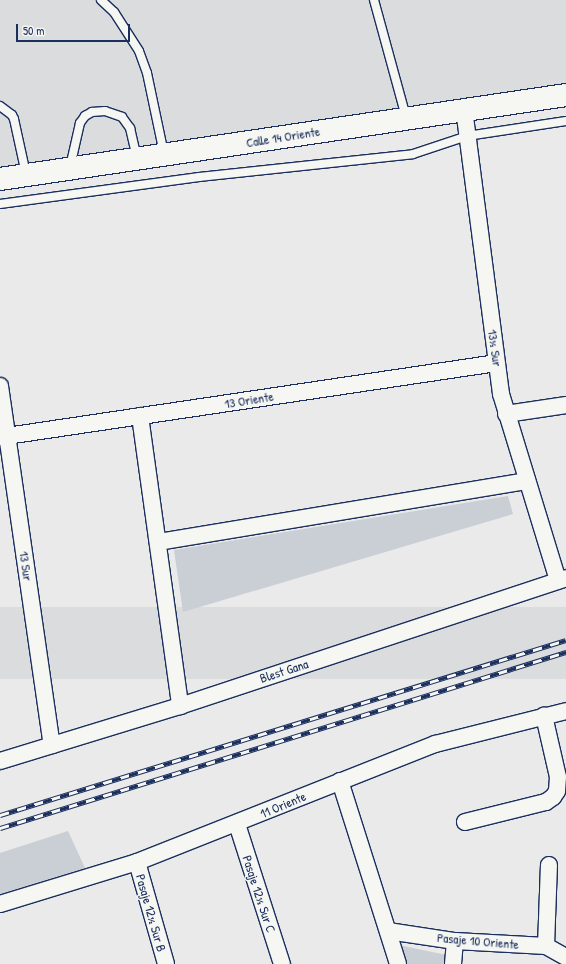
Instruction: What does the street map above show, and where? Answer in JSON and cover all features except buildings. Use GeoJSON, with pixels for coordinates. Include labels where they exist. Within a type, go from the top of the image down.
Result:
{"type":"FeatureCollection","features":[{"type":"Feature","properties":{"kind":"main road","name":"Calle 14 Oriente"},"geometry":{"type":"LineString","coordinates":[[0,179],[566,95]]}},
{"type":"Feature","properties":{"kind":"street","name":"13½ Sur"},"geometry":{"type":"LineString","coordinates":[[464,109],[497,363],[506,414],[527,481],[562,579]]}},
{"type":"Feature","properties":{"kind":"street","name":"13 Oriente"},"geometry":{"type":"LineString","coordinates":[[4,437],[497,363]]}},
{"type":"Feature","properties":{"kind":"street","name":"13 Sur"},"geometry":{"type":"LineString","coordinates":[[0,386],[4,437],[52,745]]}},
{"type":"Feature","properties":{"kind":"street"},"geometry":{"type":"LineString","coordinates":[[506,414],[566,405]]}},
{"type":"Feature","properties":{"kind":"street"},"geometry":{"type":"LineString","coordinates":[[140,416],[180,706]]}},
{"type":"Feature","properties":{"kind":"street"},"geometry":{"type":"LineString","coordinates":[[158,542],[527,481]]}},
{"type":"Feature","properties":{"kind":"street","name":"Blest Gana"},"geometry":{"type":"LineString","coordinates":[[0,761],[180,706],[562,579]]}},
{"type":"Feature","properties":{"kind":"street","name":"11 Oriente"},"geometry":{"type":"LineString","coordinates":[[0,904],[137,862],[237,824],[340,781],[435,744],[566,711]]}},
{"type":"Feature","properties":{"kind":"street"},"geometry":{"type":"LineString","coordinates":[[465,822],[546,802],[557,791],[558,777],[544,716]]}},
{"type":"Feature","properties":{"kind":"street"},"geometry":{"type":"LineString","coordinates":[[340,781],[398,964]]}},
{"type":"Feature","properties":{"kind":"street","name":"Pasaje 12½ Sur C"},"geometry":{"type":"LineString","coordinates":[[237,824],[282,964]]}},
{"type":"Feature","properties":{"kind":"street","name":"Pasaje 12½ Sur B"},"geometry":{"type":"LineString","coordinates":[[137,862],[166,964]]}},
{"type":"Feature","properties":{"kind":"street"},"geometry":{"type":"LineString","coordinates":[[546,946],[549,865]]}},
{"type":"Feature","properties":{"kind":"street","name":"Pasaje 10 Oriente"},"geometry":{"type":"LineString","coordinates":[[388,931],[455,941],[546,946],[566,957]]}},
{"type":"Feature","properties":{"kind":"street"},"geometry":{"type":"LineString","coordinates":[[453,964],[455,941]]}},
{"type":"Feature","properties":{"kind":"lane"},"geometry":{"type":"LineString","coordinates":[[102,0],[114,12],[139,51],[147,73],[164,154]]}},
{"type":"Feature","properties":{"kind":"lane"},"geometry":{"type":"LineString","coordinates":[[374,0],[406,118]]}},
{"type":"Feature","properties":{"kind":"lane"},"geometry":{"type":"LineString","coordinates":[[0,106],[14,119],[26,175]]}},
{"type":"Feature","properties":{"kind":"lane"},"geometry":{"type":"LineString","coordinates":[[70,169],[80,123],[85,116],[92,112],[105,111],[122,117],[130,128],[138,158]]}},
{"type":"Feature","properties":{"kind":"lane"},"geometry":{"type":"LineString","coordinates":[[0,204],[199,178],[413,154],[467,136],[566,121]]}},
{"type":"Feature","properties":{"kind":"shaded area"},"geometry":{"type":"Polygon","coordinates":[[[0,0],[566,0],[566,86],[0,171],[0,0]]]}},
{"type":"Feature","properties":{"kind":"shaded area"},"geometry":{"type":"Polygon","coordinates":[[[508,496],[513,514],[183,612],[174,550],[508,496]]]}},
{"type":"Feature","properties":{"kind":"shaded area"},"geometry":{"type":"Polygon","coordinates":[[[0,607],[566,607],[566,679],[0,679],[0,607]]]}},
{"type":"Feature","properties":{"kind":"shaded area"},"geometry":{"type":"Polygon","coordinates":[[[68,831],[85,868],[0,894],[0,853],[68,831]]]}},
{"type":"Feature","properties":{"kind":"shaded area"},"geometry":{"type":"Polygon","coordinates":[[[399,945],[451,956],[450,964],[403,964],[399,945]]]}},
{"type":"Feature","properties":{"kind":"railway"},"geometry":{"type":"LineString","coordinates":[[0,815],[566,640]]}},
{"type":"Feature","properties":{"kind":"railway"},"geometry":{"type":"LineString","coordinates":[[0,828],[566,652]]}}]}
